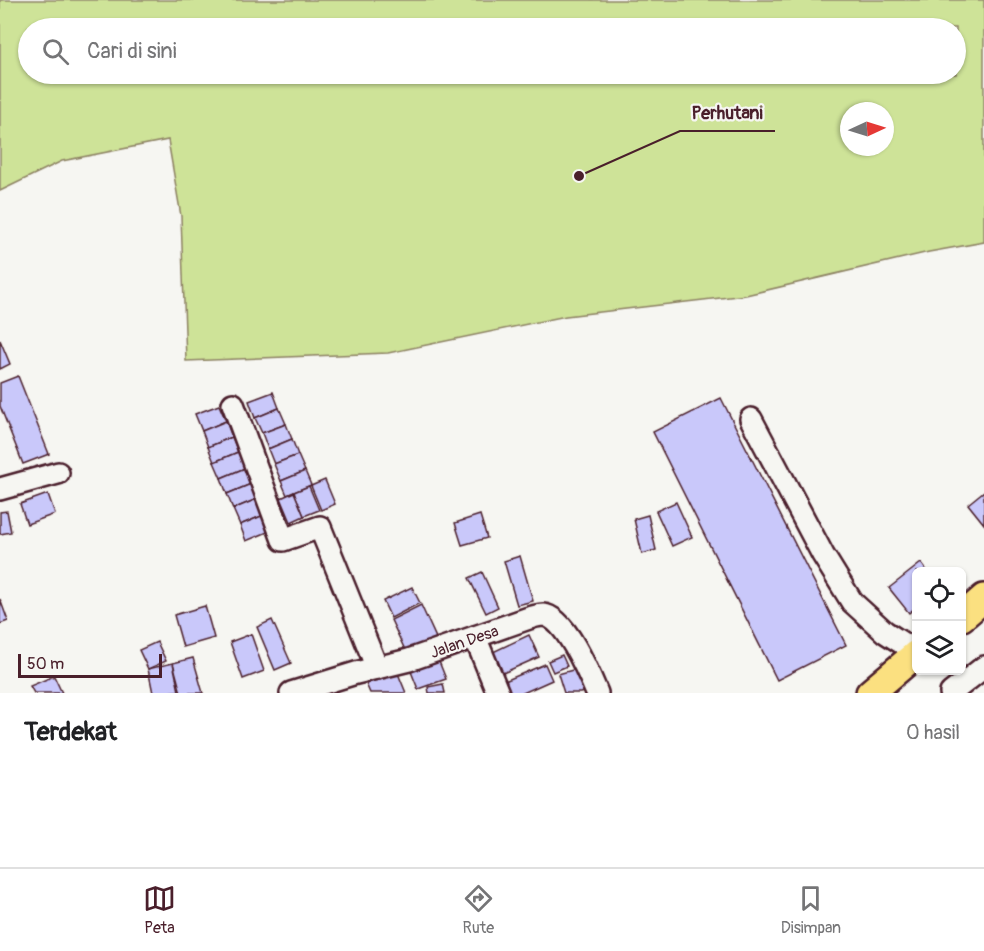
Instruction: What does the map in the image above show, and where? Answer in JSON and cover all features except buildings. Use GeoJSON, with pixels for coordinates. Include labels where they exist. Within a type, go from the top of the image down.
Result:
{"type":"FeatureCollection","features":[{"type":"Feature","properties":{"kind":"main road"},"geometry":{"type":"LineString","coordinates":[[966,614],[984,598]]}},
{"type":"Feature","properties":{"kind":"main road"},"geometry":{"type":"LineString","coordinates":[[870,693],[912,656]]}},
{"type":"Feature","properties":{"kind":"street"},"geometry":{"type":"LineString","coordinates":[[233,404],[283,540],[320,527],[377,668]]}},
{"type":"Feature","properties":{"kind":"street"},"geometry":{"type":"LineString","coordinates":[[751,419],[823,555],[852,602],[885,632],[912,650]]}},
{"type":"Feature","properties":{"kind":"street"},"geometry":{"type":"LineString","coordinates":[[0,489],[58,473]]}},
{"type":"Feature","properties":{"kind":"street","name":"Jalan Desa"},"geometry":{"type":"LineString","coordinates":[[291,693],[409,660],[529,618],[544,615],[557,621],[582,658],[597,693]]}},
{"type":"Feature","properties":{"kind":"street"},"geometry":{"type":"LineString","coordinates":[[475,637],[498,693]]}},
{"type":"Feature","properties":{"kind":"street"},"geometry":{"type":"LineString","coordinates":[[951,693],[984,667]]}},
{"type":"Feature","properties":{"kind":"green space"},"geometry":{"type":"Polygon","coordinates":[[[0,0],[984,0],[984,242],[929,252],[746,295],[566,316],[388,353],[186,361],[181,216],[168,140],[62,161],[0,191],[0,0]]]}},
{"type":"Feature","properties":{"kind":"place","name":"Perhutani"},"geometry":{"type":"Point","coordinates":[579,176]}}]}
